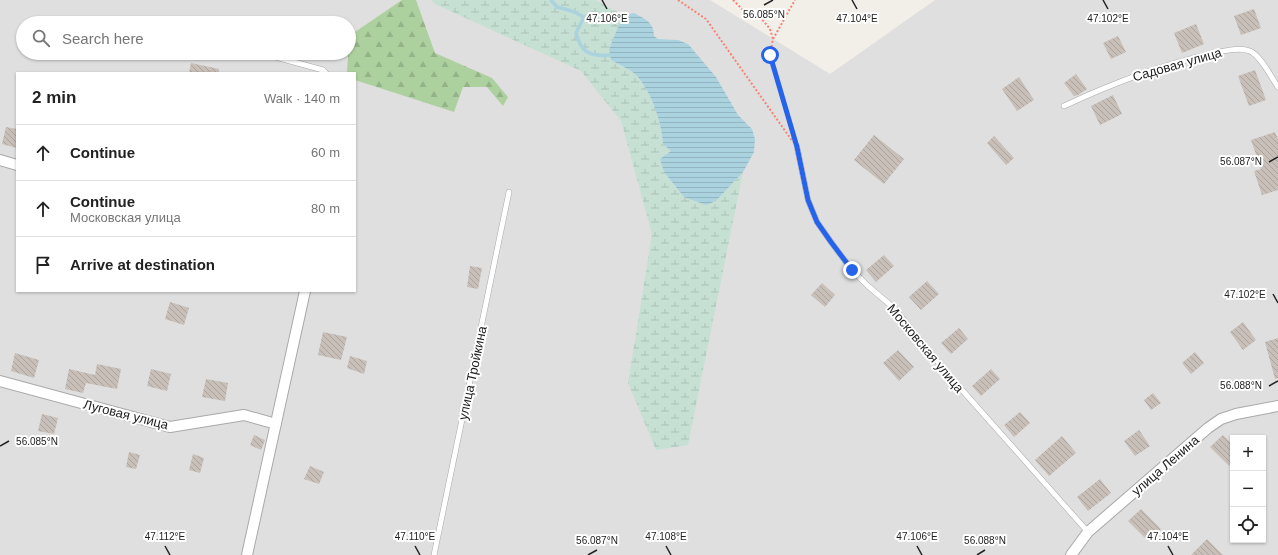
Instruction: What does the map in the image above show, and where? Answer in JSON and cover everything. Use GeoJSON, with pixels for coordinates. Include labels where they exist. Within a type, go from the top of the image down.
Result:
{"type":"FeatureCollection","features":[{"type":"Feature","properties":{"kind":"street"},"geometry":{"type":"LineString","coordinates":[[0,160],[16,165]]}},
{"type":"Feature","properties":{"kind":"street"},"geometry":{"type":"LineString","coordinates":[[247,555],[305,292]]}},
{"type":"Feature","properties":{"kind":"street","name":"Луговая улица"},"geometry":{"type":"LineString","coordinates":[[0,381],[170,428],[244,416],[276,424]]}},
{"type":"Feature","properties":{"kind":"street","name":"улица Ленина"},"geometry":{"type":"LineString","coordinates":[[1071,555],[1088,532],[1208,428],[1221,419],[1236,414],[1278,406]]}},
{"type":"Feature","properties":{"kind":"lane","name":"Садовая улица"},"geometry":{"type":"LineString","coordinates":[[1064,106],[1134,75],[1188,59],[1227,50],[1248,50],[1256,54],[1278,87]]}},
{"type":"Feature","properties":{"kind":"lane"},"geometry":{"type":"LineString","coordinates":[[288,60],[324,70],[325,72]]}},
{"type":"Feature","properties":{"kind":"lane","name":"Московская улица"},"geometry":{"type":"LineString","coordinates":[[797,147],[808,200],[817,222],[852,270],[894,308],[947,373],[1088,532]]}},
{"type":"Feature","properties":{"kind":"lane","name":"улица Тройкина"},"geometry":{"type":"LineString","coordinates":[[434,555],[509,192]]}},
{"type":"Feature","properties":{"kind":"path"},"geometry":{"type":"LineString","coordinates":[[678,0],[706,19],[797,147]]}},
{"type":"Feature","properties":{"kind":"path"},"geometry":{"type":"LineString","coordinates":[[733,0],[742,9],[761,18],[770,29],[773,39]]}},
{"type":"Feature","properties":{"kind":"path"},"geometry":{"type":"LineString","coordinates":[[795,0],[773,39],[770,55],[797,147]]}},
{"type":"Feature","properties":{"kind":"shaded area"},"geometry":{"type":"Polygon","coordinates":[[[0,0],[710,0],[830,74],[935,0],[1278,0],[1278,555],[0,555],[0,0]]]}},
{"type":"Feature","properties":{"kind":"green space"},"geometry":{"type":"Polygon","coordinates":[[[402,0],[416,0],[435,53],[492,78],[508,97],[503,106],[487,87],[463,87],[454,112],[356,80],[356,72],[347,72],[348,60],[356,60],[356,31],[402,0]]]}},
{"type":"Feature","properties":{"kind":"green space"},"geometry":{"type":"Polygon","coordinates":[[[431,0],[595,0],[623,15],[609,49],[611,60],[636,75],[651,98],[658,117],[663,144],[671,151],[661,159],[664,172],[684,197],[716,201],[743,172],[688,445],[656,450],[628,383],[652,234],[621,121],[581,71],[435,4],[431,0]]]}},
{"type":"Feature","properties":{"kind":"water"},"geometry":{"type":"Polygon","coordinates":[[[634,13],[651,24],[654,31],[654,36],[658,39],[678,40],[688,44],[716,77],[738,115],[752,129],[755,139],[754,152],[743,172],[716,201],[706,205],[684,197],[664,172],[660,159],[671,151],[663,144],[658,117],[651,98],[641,81],[634,73],[611,60],[609,49],[623,15],[634,13]]]}},
{"type":"Feature","properties":{"kind":"building"},"geometry":{"type":"Polygon","coordinates":[[[1254,9],[1261,28],[1241,35],[1234,16],[1254,9]]]}},
{"type":"Feature","properties":{"kind":"building"},"geometry":{"type":"Polygon","coordinates":[[[1196,24],[1204,44],[1182,53],[1174,33],[1196,24]]]}},
{"type":"Feature","properties":{"kind":"building"},"geometry":{"type":"Polygon","coordinates":[[[1118,36],[1126,52],[1111,59],[1103,43],[1118,36]]]}},
{"type":"Feature","properties":{"kind":"building"},"geometry":{"type":"Polygon","coordinates":[[[191,63],[219,69],[219,72],[189,72],[191,63]]]}},
{"type":"Feature","properties":{"kind":"building"},"geometry":{"type":"Polygon","coordinates":[[[1255,70],[1266,100],[1249,106],[1238,76],[1255,70]]]}},
{"type":"Feature","properties":{"kind":"building"},"geometry":{"type":"Polygon","coordinates":[[[1076,74],[1087,89],[1074,96],[1064,83],[1076,74]]]}},
{"type":"Feature","properties":{"kind":"building"},"geometry":{"type":"Polygon","coordinates":[[[1019,77],[1034,100],[1017,111],[1002,89],[1019,77]]]}},
{"type":"Feature","properties":{"kind":"building"},"geometry":{"type":"Polygon","coordinates":[[[1113,95],[1122,114],[1100,125],[1091,106],[1113,95]]]}},
{"type":"Feature","properties":{"kind":"building"},"geometry":{"type":"Polygon","coordinates":[[[6,127],[16,129],[16,148],[2,144],[6,127]]]}},
{"type":"Feature","properties":{"kind":"building"},"geometry":{"type":"Polygon","coordinates":[[[1275,132],[1278,139],[1278,190],[1262,195],[1254,171],[1261,169],[1251,140],[1275,132]]]}},
{"type":"Feature","properties":{"kind":"building"},"geometry":{"type":"Polygon","coordinates":[[[874,135],[904,159],[884,184],[854,160],[874,135]]]}},
{"type":"Feature","properties":{"kind":"building"},"geometry":{"type":"Polygon","coordinates":[[[994,136],[1014,158],[1006,165],[987,143],[994,136]]]}},
{"type":"Feature","properties":{"kind":"building"},"geometry":{"type":"Polygon","coordinates":[[[884,255],[894,266],[876,282],[866,270],[884,255]]]}},
{"type":"Feature","properties":{"kind":"building"},"geometry":{"type":"Polygon","coordinates":[[[470,266],[482,268],[478,289],[467,287],[470,266]]]}},
{"type":"Feature","properties":{"kind":"building"},"geometry":{"type":"Polygon","coordinates":[[[927,281],[939,294],[921,310],[909,297],[927,281]]]}},
{"type":"Feature","properties":{"kind":"building"},"geometry":{"type":"Polygon","coordinates":[[[822,283],[835,295],[825,307],[811,295],[822,283]]]}},
{"type":"Feature","properties":{"kind":"building"},"geometry":{"type":"Polygon","coordinates":[[[170,302],[189,308],[184,325],[165,319],[170,302]]]}},
{"type":"Feature","properties":{"kind":"building"},"geometry":{"type":"Polygon","coordinates":[[[1243,322],[1256,340],[1243,350],[1230,332],[1243,322]]]}},
{"type":"Feature","properties":{"kind":"building"},"geometry":{"type":"Polygon","coordinates":[[[959,328],[968,339],[951,354],[941,343],[959,328]]]}},
{"type":"Feature","properties":{"kind":"building"},"geometry":{"type":"Polygon","coordinates":[[[323,332],[347,337],[341,360],[318,355],[323,332]]]}},
{"type":"Feature","properties":{"kind":"building"},"geometry":{"type":"Polygon","coordinates":[[[1278,338],[1278,378],[1275,379],[1265,342],[1278,338]]]}},
{"type":"Feature","properties":{"kind":"building"},"geometry":{"type":"Polygon","coordinates":[[[898,350],[914,367],[899,381],[883,363],[898,350]]]}},
{"type":"Feature","properties":{"kind":"building"},"geometry":{"type":"Polygon","coordinates":[[[1195,352],[1204,363],[1191,374],[1182,363],[1195,352]]]}},
{"type":"Feature","properties":{"kind":"building"},"geometry":{"type":"Polygon","coordinates":[[[15,353],[39,360],[34,378],[11,371],[15,353]]]}},
{"type":"Feature","properties":{"kind":"building"},"geometry":{"type":"Polygon","coordinates":[[[350,356],[367,361],[364,374],[347,368],[350,356]]]}},
{"type":"Feature","properties":{"kind":"building"},"geometry":{"type":"Polygon","coordinates":[[[97,364],[121,369],[117,389],[86,383],[83,393],[65,389],[69,369],[95,375],[97,364]]]}},
{"type":"Feature","properties":{"kind":"building"},"geometry":{"type":"Polygon","coordinates":[[[151,369],[171,374],[167,391],[147,386],[151,369]]]}},
{"type":"Feature","properties":{"kind":"building"},"geometry":{"type":"Polygon","coordinates":[[[991,369],[1000,379],[981,396],[972,386],[991,369]]]}},
{"type":"Feature","properties":{"kind":"building"},"geometry":{"type":"Polygon","coordinates":[[[206,379],[228,383],[225,401],[202,397],[206,379]]]}},
{"type":"Feature","properties":{"kind":"building"},"geometry":{"type":"Polygon","coordinates":[[[1153,393],[1161,403],[1151,410],[1144,400],[1153,393]]]}},
{"type":"Feature","properties":{"kind":"building"},"geometry":{"type":"Polygon","coordinates":[[[1020,412],[1030,423],[1014,437],[1004,425],[1020,412]]]}},
{"type":"Feature","properties":{"kind":"building"},"geometry":{"type":"Polygon","coordinates":[[[42,414],[58,418],[54,434],[38,431],[42,414]]]}},
{"type":"Feature","properties":{"kind":"building"},"geometry":{"type":"Polygon","coordinates":[[[1139,430],[1150,446],[1135,456],[1124,441],[1139,430]]]}},
{"type":"Feature","properties":{"kind":"building"},"geometry":{"type":"Polygon","coordinates":[[[254,435],[265,440],[261,450],[250,445],[254,435]]]}},
{"type":"Feature","properties":{"kind":"building"},"geometry":{"type":"Polygon","coordinates":[[[1223,435],[1230,442],[1229,466],[1210,447],[1223,435]]]}},
{"type":"Feature","properties":{"kind":"building"},"geometry":{"type":"Polygon","coordinates":[[[1062,436],[1076,453],[1049,476],[1035,460],[1062,436]]]}},
{"type":"Feature","properties":{"kind":"building"},"geometry":{"type":"Polygon","coordinates":[[[129,452],[140,455],[136,469],[126,467],[129,452]]]}},
{"type":"Feature","properties":{"kind":"building"},"geometry":{"type":"Polygon","coordinates":[[[193,454],[204,458],[200,473],[189,470],[193,454]]]}},
{"type":"Feature","properties":{"kind":"building"},"geometry":{"type":"Polygon","coordinates":[[[310,466],[324,472],[319,484],[304,479],[310,466]]]}},
{"type":"Feature","properties":{"kind":"building"},"geometry":{"type":"Polygon","coordinates":[[[1100,479],[1111,493],[1088,511],[1077,497],[1100,479]]]}},
{"type":"Feature","properties":{"kind":"building"},"geometry":{"type":"Polygon","coordinates":[[[1141,509],[1161,529],[1148,541],[1128,521],[1141,509]]]}},
{"type":"Feature","properties":{"kind":"building"},"geometry":{"type":"Polygon","coordinates":[[[1207,539],[1223,555],[1191,555],[1207,539]]]}},
{"type":"Feature","properties":{"kind":"waterway"},"geometry":{"type":"LineString","coordinates":[[551,0],[557,7],[572,11],[582,16],[583,19],[576,33],[578,40],[584,49],[592,54],[610,55]]}},
{"type":"Feature","properties":{"kind":"route"},"geometry":{"type":"LineString","coordinates":[[770,55],[797,147],[808,200],[817,222],[852,270]]}}]}
